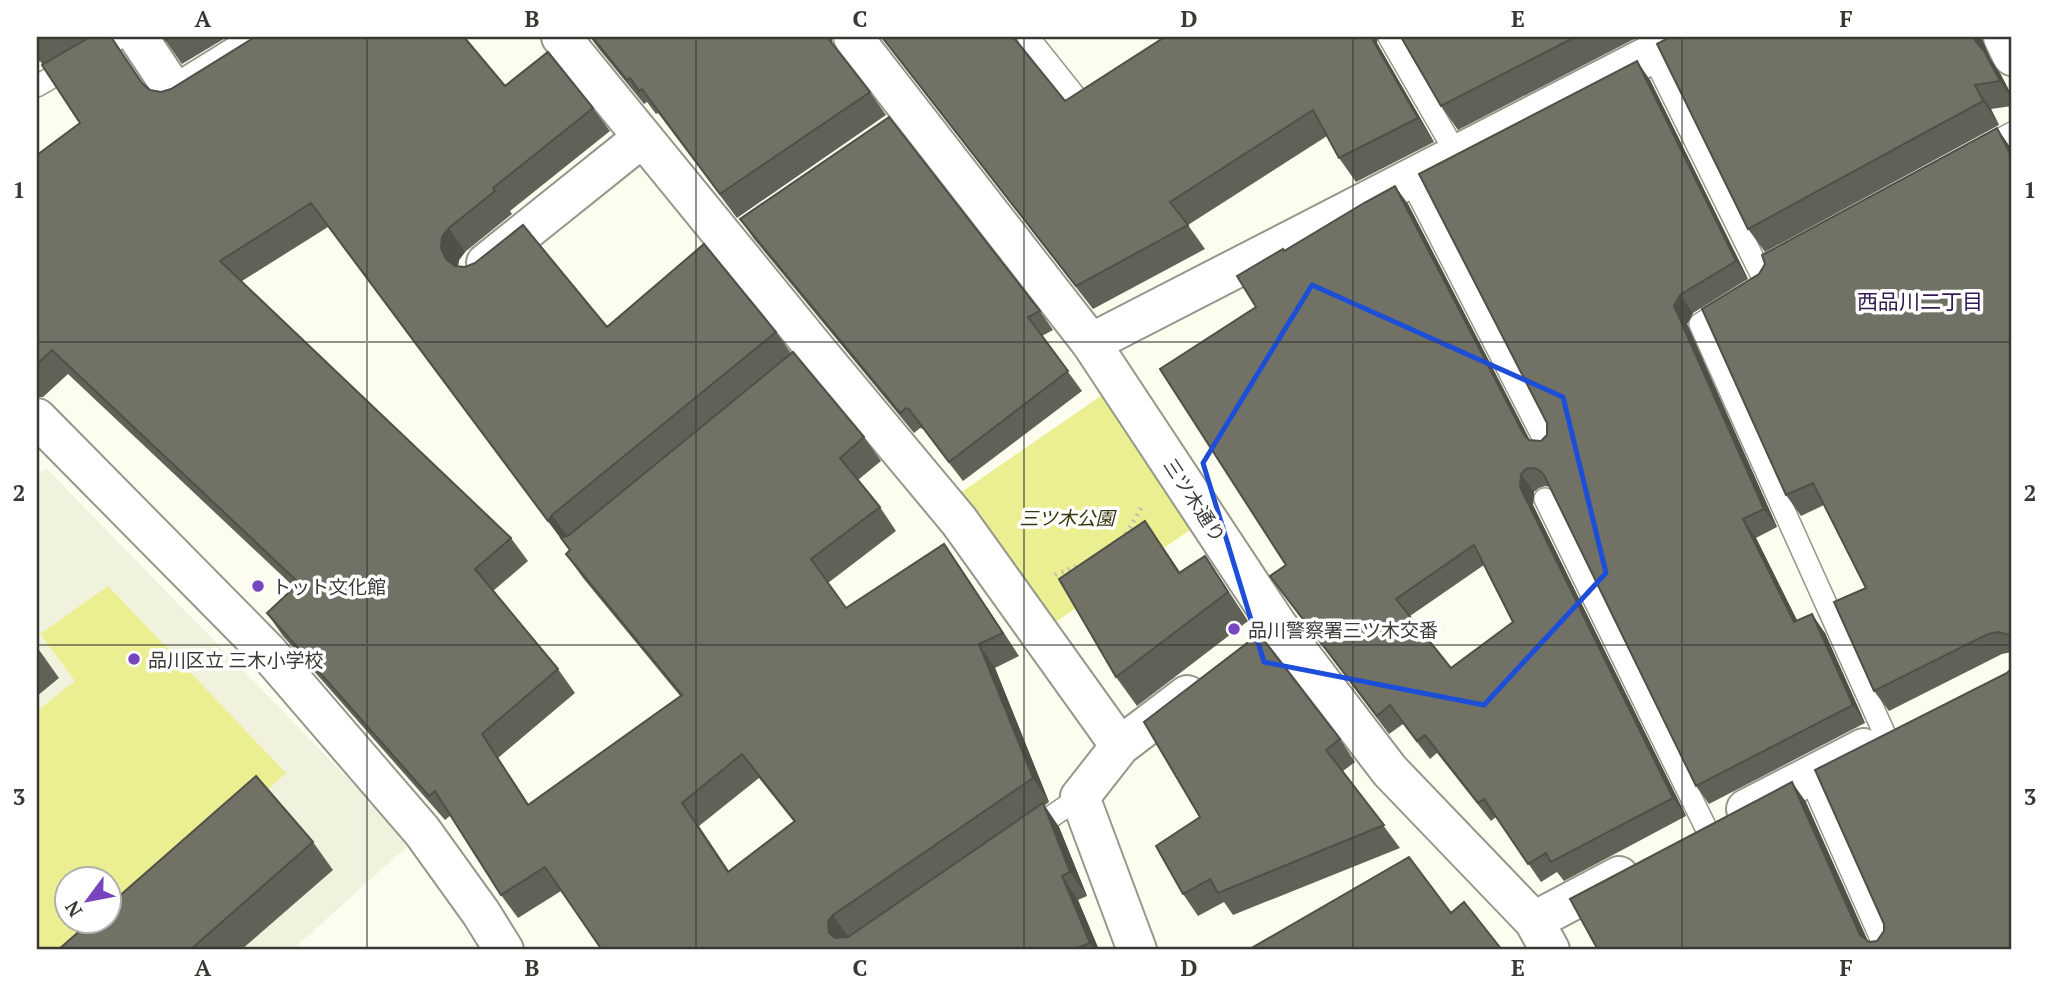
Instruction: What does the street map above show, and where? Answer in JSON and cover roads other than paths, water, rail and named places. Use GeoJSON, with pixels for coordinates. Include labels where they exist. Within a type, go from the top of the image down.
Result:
{"type":"FeatureCollection","features":[{"type":"Feature","properties":{"kind":"street"},"geometry":{"type":"LineString","coordinates":[[138,37],[176,94],[268,37]]}},
{"type":"Feature","properties":{"kind":"street"},"geometry":{"type":"LineString","coordinates":[[561,37],[642,138],[739,234],[813,357],[959,521],[1120,746]]}},
{"type":"Feature","properties":{"kind":"street","name":"三ツ木通り"},"geometry":{"type":"LineString","coordinates":[[853,37],[904,120],[1091,342],[1278,626],[1390,771],[1542,935]]}},
{"type":"Feature","properties":{"kind":"street"},"geometry":{"type":"LineString","coordinates":[[1091,342],[1410,178],[1648,46],[1685,37]]}},
{"type":"Feature","properties":{"kind":"street"},"geometry":{"type":"LineString","coordinates":[[2003,37],[2012,56]]}},
{"type":"Feature","properties":{"kind":"street"},"geometry":{"type":"LineString","coordinates":[[479,269],[642,138]]}},
{"type":"Feature","properties":{"kind":"street"},"geometry":{"type":"LineString","coordinates":[[37,418],[266,650],[422,831],[504,950]]}},
{"type":"Feature","properties":{"kind":"street"},"geometry":{"type":"LineString","coordinates":[[1247,650],[1278,626]]}},
{"type":"Feature","properties":{"kind":"street"},"geometry":{"type":"LineString","coordinates":[[1137,950],[1080,797],[1120,746],[1215,674]]}},
{"type":"Feature","properties":{"kind":"street"},"geometry":{"type":"LineString","coordinates":[[1694,836],[1920,720]]}},
{"type":"Feature","properties":{"kind":"street"},"geometry":{"type":"LineString","coordinates":[[1542,935],[1645,862]]}},
{"type":"Feature","properties":{"kind":"lane"},"geometry":{"type":"LineString","coordinates":[[37,86],[121,37]]}},
{"type":"Feature","properties":{"kind":"lane"},"geometry":{"type":"LineString","coordinates":[[1028,37],[1079,101]]}},
{"type":"Feature","properties":{"kind":"lane"},"geometry":{"type":"LineString","coordinates":[[1389,37],[1456,153]]}},
{"type":"Feature","properties":{"kind":"lane"},"geometry":{"type":"LineString","coordinates":[[1648,46],[1766,284],[1700,324],[1886,737]]}},
{"type":"Feature","properties":{"kind":"lane"},"geometry":{"type":"LineString","coordinates":[[1964,159],[2012,133]]}},
{"type":"Feature","properties":{"kind":"lane"},"geometry":{"type":"LineString","coordinates":[[1410,178],[1548,447]]}},
{"type":"Feature","properties":{"kind":"lane"},"geometry":{"type":"LineString","coordinates":[[1758,271],[1782,257]]}},
{"type":"Feature","properties":{"kind":"lane"},"geometry":{"type":"LineString","coordinates":[[1545,499],[1694,836]]}},
{"type":"Feature","properties":{"kind":"lane"},"geometry":{"type":"LineString","coordinates":[[1809,776],[1886,950]]}},
{"type":"Feature","properties":{"kind":"lane"},"geometry":{"type":"LineString","coordinates":[[1013,843],[1080,797]]}},
{"type":"Feature","properties":{"kind":"place","name":"トット文化館"},"geometry":{"type":"Point","coordinates":[258,586]}},
{"type":"Feature","properties":{"kind":"place","name":"品川警察署三ツ木交番"},"geometry":{"type":"Point","coordinates":[1234,629]}},
{"type":"Feature","properties":{"kind":"place","name":"品川区立 三木小学校"},"geometry":{"type":"Point","coordinates":[134,659]}},
{"type":"Feature","properties":{"kind":"district","name":"西品川二丁目"},"geometry":{"type":"Point","coordinates":[1920,301]}},
{"type":"Feature","properties":{"kind":"park label","name":"三ツ木公園"},"geometry":{"type":"Point","coordinates":[1067,517]}}]}
